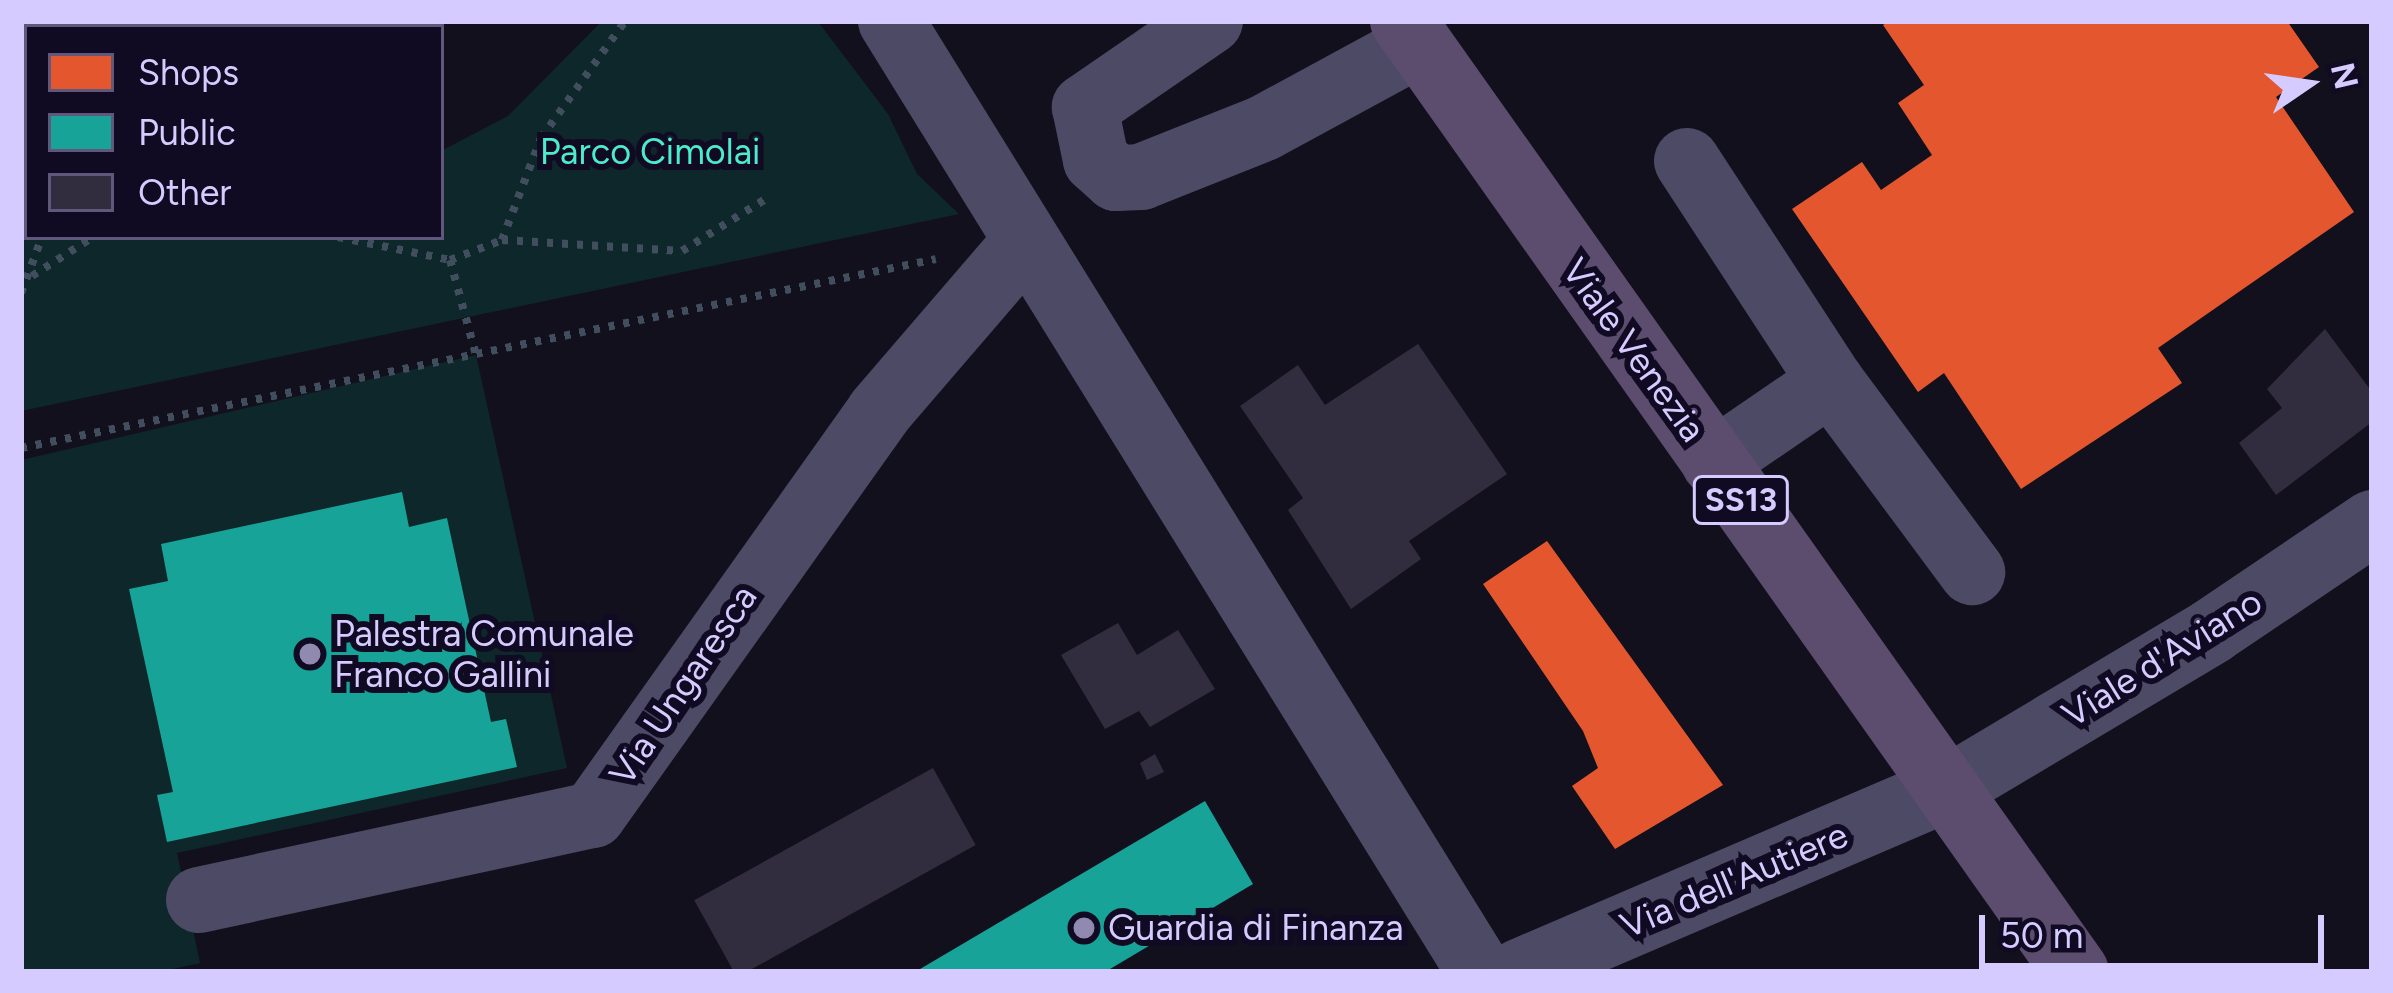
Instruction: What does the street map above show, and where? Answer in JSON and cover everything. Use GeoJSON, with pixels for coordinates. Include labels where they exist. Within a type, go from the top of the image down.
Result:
{"type":"FeatureCollection","features":[{"type":"Feature","properties":{"kind":"main road","name":"Viale Venezia"},"geometry":{"type":"LineString","coordinates":[[1411,32],[2076,972]]}},
{"type":"Feature","properties":{"kind":"street"},"geometry":{"type":"LineString","coordinates":[[891,21],[1480,972]]}},
{"type":"Feature","properties":{"kind":"street"},"geometry":{"type":"LineString","coordinates":[[1210,21],[1085,107],[1096,160],[1116,178],[1141,177],[1264,128],[1411,32]]}},
{"type":"Feature","properties":{"kind":"street"},"geometry":{"type":"LineString","coordinates":[[1687,160],[1831,382],[1972,572]]}},
{"type":"Feature","properties":{"kind":"street","name":"Via Ungaresca"},"geometry":{"type":"LineString","coordinates":[[199,900],[593,815],[879,412],[1026,241]]}},
{"type":"Feature","properties":{"kind":"street"},"geometry":{"type":"LineString","coordinates":[[1714,462],[1831,382]]}},
{"type":"Feature","properties":{"kind":"street","name":"Viale d'Aviano"},"geometry":{"type":"LineString","coordinates":[[1949,788],[2212,631],[2372,523]]}},
{"type":"Feature","properties":{"kind":"street","name":"Via dell'Autiere"},"geometry":{"type":"LineString","coordinates":[[1519,972],[1949,788]]}},
{"type":"Feature","properties":{"kind":"path"},"geometry":{"type":"LineString","coordinates":[[502,240],[541,138],[625,21]]}},
{"type":"Feature","properties":{"kind":"path"},"geometry":{"type":"LineString","coordinates":[[353,240],[450,260],[502,240],[682,251],[764,200]]}},
{"type":"Feature","properties":{"kind":"path"},"geometry":{"type":"LineString","coordinates":[[21,293],[32,276],[41,240]]}},
{"type":"Feature","properties":{"kind":"path"},"geometry":{"type":"LineString","coordinates":[[32,276],[88,240]]}},
{"type":"Feature","properties":{"kind":"path"},"geometry":{"type":"LineString","coordinates":[[21,448],[1026,241]]}},
{"type":"Feature","properties":{"kind":"path"},"geometry":{"type":"LineString","coordinates":[[450,260],[476,355]]}},
{"type":"Feature","properties":{"kind":"green space","name":"Parco Cimolai"},"geometry":{"type":"Polygon","coordinates":[[[21,21],[104,24],[24,24],[24,240],[444,240],[444,149],[508,116],[602,21],[819,23],[888,114],[917,174],[959,214],[21,411],[21,21]]]}},
{"type":"Feature","properties":{"kind":"green space"},"geometry":{"type":"Polygon","coordinates":[[[476,355],[567,768],[177,853],[200,963],[159,972],[21,972],[21,460],[476,355]]]}},
{"type":"Feature","properties":{"kind":"building: Shops"},"geometry":{"type":"Polygon","coordinates":[[[1889,21],[2287,21],[2319,67],[2276,97],[2354,212],[2158,348],[2182,383],[2021,489],[1944,373],[1918,392],[1792,209],[1862,162],[1881,190],[1932,155],[1898,103],[1924,85],[1883,25],[1889,21]]]}},
{"type":"Feature","properties":{"kind":"building: Shops"},"geometry":{"type":"Polygon","coordinates":[[[1547,541],[1723,785],[1615,849],[1572,786],[1598,768],[1583,731],[1483,584],[1547,541]]]}},
{"type":"Feature","properties":{"kind":"building: Public","name":"Palestra Comunale Franco Gallini"},"geometry":{"type":"Polygon","coordinates":[[[402,492],[409,527],[447,518],[491,722],[506,719],[517,767],[167,842],[157,795],[173,792],[129,589],[168,581],[161,544],[402,492]]]}},
{"type":"Feature","properties":{"kind":"building: Public","name":"Guardia di Finanza"},"geometry":{"type":"Polygon","coordinates":[[[1205,801],[1253,884],[1105,972],[915,972],[1205,801]]]}},
{"type":"Feature","properties":{"kind":"building: Other"},"geometry":{"type":"Polygon","coordinates":[[[2325,329],[2372,392],[2372,422],[2276,495],[2239,443],[2282,408],[2267,389],[2325,329]]]}},
{"type":"Feature","properties":{"kind":"building: Other"},"geometry":{"type":"Polygon","coordinates":[[[1418,344],[1507,474],[1409,541],[1421,559],[1351,609],[1288,510],[1303,498],[1240,406],[1298,365],[1325,405],[1418,344]]]}},
{"type":"Feature","properties":{"kind":"building: Other"},"geometry":{"type":"Polygon","coordinates":[[[1118,623],[1137,655],[1178,630],[1215,689],[1150,727],[1139,711],[1105,729],[1061,655],[1118,623]]]}},
{"type":"Feature","properties":{"kind":"building: Other"},"geometry":{"type":"Polygon","coordinates":[[[1155,754],[1164,772],[1147,780],[1140,763],[1155,754]]]}},
{"type":"Feature","properties":{"kind":"building: Other"},"geometry":{"type":"Polygon","coordinates":[[[933,768],[976,845],[746,972],[734,972],[694,900],[933,768]]]}},
{"type":"Feature","properties":{"kind":"place","name":"Palestra Comunale Franco Gallini"},"geometry":{"type":"Point","coordinates":[310,654]}},
{"type":"Feature","properties":{"kind":"place","name":"Guardia di Finanza"},"geometry":{"type":"Point","coordinates":[1084,928]}}]}
